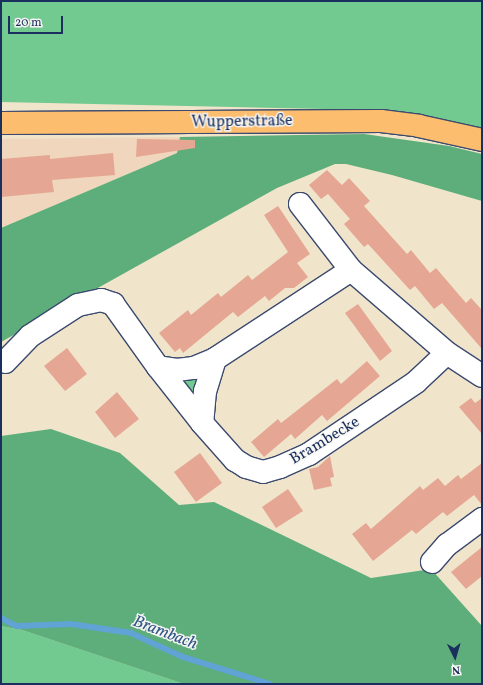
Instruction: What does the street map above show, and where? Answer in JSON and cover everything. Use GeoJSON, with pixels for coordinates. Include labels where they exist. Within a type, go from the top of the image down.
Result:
{"type":"FeatureCollection","features":[{"type":"Feature","properties":{"kind":"main road","name":"Wupperstraße"},"geometry":{"type":"LineString","coordinates":[[1,123],[381,121],[419,126],[482,140]]}},
{"type":"Feature","properties":{"kind":"street"},"geometry":{"type":"LineString","coordinates":[[300,204],[351,270],[447,353],[482,376]]}},
{"type":"Feature","properties":{"kind":"street"},"geometry":{"type":"LineString","coordinates":[[158,367],[177,370],[194,368],[215,359],[351,270]]}},
{"type":"Feature","properties":{"kind":"street","name":"Brambecke"},"geometry":{"type":"LineString","coordinates":[[5,362],[30,336],[78,305],[101,300],[113,304],[158,367],[202,423],[235,460],[246,467],[263,472],[280,467],[308,454],[416,382],[447,353]]}},
{"type":"Feature","properties":{"kind":"street"},"geometry":{"type":"LineString","coordinates":[[202,423],[205,391],[215,359]]}},
{"type":"Feature","properties":{"kind":"street"},"geometry":{"type":"LineString","coordinates":[[432,562],[447,545],[482,519]]}},
{"type":"Feature","properties":{"kind":"shaded area"},"geometry":{"type":"Polygon","coordinates":[[[180,137],[177,153],[1,228],[1,139],[180,137]]]}},
{"type":"Feature","properties":{"kind":"green space"},"geometry":{"type":"Polygon","coordinates":[[[1,1],[482,1],[482,129],[372,110],[1,102],[1,1]]]}},
{"type":"Feature","properties":{"kind":"green space"},"geometry":{"type":"Polygon","coordinates":[[[364,134],[449,146],[482,154],[482,201],[392,175],[346,164],[335,164],[277,188],[1,342],[1,228],[177,153],[180,137],[364,134]]]}},
{"type":"Feature","properties":{"kind":"green space"},"geometry":{"type":"Polygon","coordinates":[[[201,373],[196,401],[178,377],[201,373]]]}},
{"type":"Feature","properties":{"kind":"green space"},"geometry":{"type":"Polygon","coordinates":[[[51,429],[120,453],[179,505],[214,502],[371,578],[431,569],[482,626],[482,684],[184,684],[22,630],[1,626],[1,436],[51,429]]]}},
{"type":"Feature","properties":{"kind":"green space"},"geometry":{"type":"Polygon","coordinates":[[[1,626],[22,630],[184,684],[1,684],[1,626]]]}},
{"type":"Feature","properties":{"kind":"building"},"geometry":{"type":"Polygon","coordinates":[[[137,139],[195,140],[195,148],[136,157],[137,139]]]}},
{"type":"Feature","properties":{"kind":"building"},"geometry":{"type":"Polygon","coordinates":[[[113,153],[115,175],[52,180],[54,192],[1,197],[1,159],[50,155],[50,159],[113,153]]]}},
{"type":"Feature","properties":{"kind":"building"},"geometry":{"type":"Polygon","coordinates":[[[327,170],[342,185],[349,178],[370,201],[364,206],[407,254],[411,250],[430,273],[436,268],[466,303],[471,298],[482,310],[482,349],[442,303],[434,309],[415,286],[410,290],[368,244],[364,247],[344,224],[350,219],[328,194],[321,199],[309,185],[327,170]]]}},
{"type":"Feature","properties":{"kind":"building"},"geometry":{"type":"Polygon","coordinates":[[[278,206],[310,254],[297,263],[308,277],[294,288],[285,288],[269,301],[265,296],[238,317],[233,312],[183,353],[180,348],[175,352],[159,333],[188,310],[191,315],[218,293],[221,297],[248,275],[252,280],[288,252],[264,215],[278,206]]]}},
{"type":"Feature","properties":{"kind":"building"},"geometry":{"type":"Polygon","coordinates":[[[358,304],[392,351],[380,361],[345,313],[358,304]]]}},
{"type":"Feature","properties":{"kind":"building"},"geometry":{"type":"Polygon","coordinates":[[[67,348],[87,374],[65,391],[44,366],[67,348]]]}},
{"type":"Feature","properties":{"kind":"building"},"geometry":{"type":"Polygon","coordinates":[[[367,361],[380,376],[327,421],[322,415],[295,439],[291,434],[264,457],[251,442],[278,419],[281,423],[337,379],[341,384],[367,361]]]}},
{"type":"Feature","properties":{"kind":"building"},"geometry":{"type":"Polygon","coordinates":[[[117,392],[139,419],[115,438],[95,412],[117,392]]]}},
{"type":"Feature","properties":{"kind":"building"},"geometry":{"type":"Polygon","coordinates":[[[471,398],[475,403],[482,398],[482,434],[459,407],[471,398]]]}},
{"type":"Feature","properties":{"kind":"building"},"geometry":{"type":"Polygon","coordinates":[[[200,453],[222,483],[196,502],[174,472],[200,453]]]}},
{"type":"Feature","properties":{"kind":"building"},"geometry":{"type":"Polygon","coordinates":[[[330,456],[334,477],[330,478],[332,486],[314,490],[309,469],[318,467],[330,456]]]}},
{"type":"Feature","properties":{"kind":"building"},"geometry":{"type":"Polygon","coordinates":[[[482,463],[482,505],[474,495],[447,516],[443,512],[416,534],[412,530],[373,561],[352,534],[366,523],[371,529],[420,486],[423,490],[438,478],[445,486],[458,475],[461,479],[482,463]]]}},
{"type":"Feature","properties":{"kind":"building"},"geometry":{"type":"Polygon","coordinates":[[[288,489],[303,511],[276,528],[262,507],[288,489]]]}},
{"type":"Feature","properties":{"kind":"building"},"geometry":{"type":"Polygon","coordinates":[[[482,547],[482,576],[466,589],[451,572],[482,547]]]}},
{"type":"Feature","properties":{"kind":"waterway","name":"Brambach"},"geometry":{"type":"LineString","coordinates":[[1,618],[17,626],[71,624],[131,633],[183,657],[270,684]]}}]}
